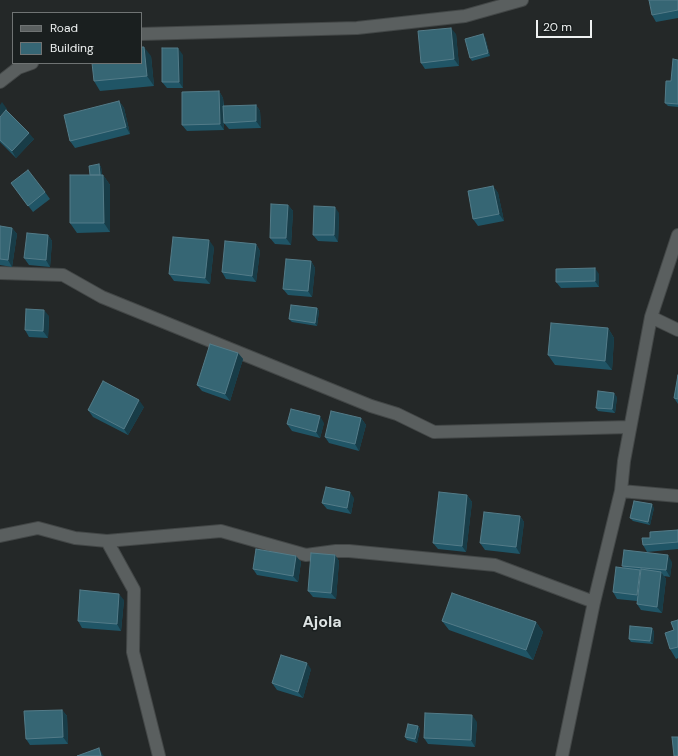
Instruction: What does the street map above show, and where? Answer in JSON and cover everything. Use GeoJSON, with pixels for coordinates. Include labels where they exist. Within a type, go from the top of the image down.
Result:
{"type":"FeatureCollection","features":[{"type":"Feature","properties":{"kind":"street"},"geometry":{"type":"LineString","coordinates":[[142,34],[357,28],[465,16],[522,0]]}},
{"type":"Feature","properties":{"kind":"street"},"geometry":{"type":"LineString","coordinates":[[0,82],[18,68],[29,64]]}},
{"type":"Feature","properties":{"kind":"street"},"geometry":{"type":"LineString","coordinates":[[562,756],[594,602],[621,491],[624,461],[651,317],[678,235]]}},
{"type":"Feature","properties":{"kind":"street"},"geometry":{"type":"LineString","coordinates":[[0,273],[63,275],[102,297],[371,406],[397,414],[434,432],[630,427]]}},
{"type":"Feature","properties":{"kind":"street"},"geometry":{"type":"LineString","coordinates":[[651,317],[678,330]]}},
{"type":"Feature","properties":{"kind":"street"},"geometry":{"type":"LineString","coordinates":[[621,491],[678,496]]}},
{"type":"Feature","properties":{"kind":"street"},"geometry":{"type":"LineString","coordinates":[[0,536],[38,528],[76,538],[107,541],[221,531],[306,555],[336,551],[349,551],[495,565],[594,602]]}},
{"type":"Feature","properties":{"kind":"street"},"geometry":{"type":"LineString","coordinates":[[107,541],[134,590],[133,652],[159,756]]}},
{"type":"Feature","properties":{"kind":"building"},"geometry":{"type":"Polygon","coordinates":[[[649,0],[678,0],[678,10],[652,15],[649,0]]]}},
{"type":"Feature","properties":{"kind":"building"},"geometry":{"type":"Polygon","coordinates":[[[451,28],[454,59],[421,63],[418,31],[451,28]]]}},
{"type":"Feature","properties":{"kind":"building"},"geometry":{"type":"Polygon","coordinates":[[[483,34],[488,53],[470,58],[465,39],[483,34]]]}},
{"type":"Feature","properties":{"kind":"building"},"geometry":{"type":"Polygon","coordinates":[[[142,47],[144,47],[147,76],[94,81],[92,64],[142,64],[142,47]]]}},
{"type":"Feature","properties":{"kind":"building"},"geometry":{"type":"Polygon","coordinates":[[[162,48],[178,48],[179,82],[162,82],[162,48]]]}},
{"type":"Feature","properties":{"kind":"building"},"geometry":{"type":"Polygon","coordinates":[[[673,59],[678,60],[678,104],[665,103],[666,81],[671,81],[673,59]]]}},
{"type":"Feature","properties":{"kind":"building"},"geometry":{"type":"Polygon","coordinates":[[[219,91],[220,124],[182,125],[182,92],[219,91]]]}},
{"type":"Feature","properties":{"kind":"building"},"geometry":{"type":"Polygon","coordinates":[[[119,101],[126,127],[70,141],[64,115],[119,101]]]}},
{"type":"Feature","properties":{"kind":"building"},"geometry":{"type":"Polygon","coordinates":[[[256,105],[256,121],[224,123],[223,106],[256,105]]]}},
{"type":"Feature","properties":{"kind":"building"},"geometry":{"type":"Polygon","coordinates":[[[6,110],[29,133],[12,151],[0,140],[0,117],[6,110]]]}},
{"type":"Feature","properties":{"kind":"building"},"geometry":{"type":"Polygon","coordinates":[[[99,164],[100,175],[90,175],[89,166],[99,164]]]}},
{"type":"Feature","properties":{"kind":"building"},"geometry":{"type":"Polygon","coordinates":[[[28,170],[45,192],[28,206],[11,183],[28,170]]]}},
{"type":"Feature","properties":{"kind":"building"},"geometry":{"type":"Polygon","coordinates":[[[70,175],[103,175],[104,223],[70,223],[70,175]]]}},
{"type":"Feature","properties":{"kind":"building"},"geometry":{"type":"Polygon","coordinates":[[[493,186],[499,214],[473,219],[468,191],[493,186]]]}},
{"type":"Feature","properties":{"kind":"building"},"geometry":{"type":"Polygon","coordinates":[[[271,204],[288,205],[286,238],[270,238],[271,204]]]}},
{"type":"Feature","properties":{"kind":"building"},"geometry":{"type":"Polygon","coordinates":[[[314,206],[335,207],[334,235],[313,235],[314,206]]]}},
{"type":"Feature","properties":{"kind":"building"},"geometry":{"type":"Polygon","coordinates":[[[0,226],[12,228],[8,260],[0,259],[0,226]]]}},
{"type":"Feature","properties":{"kind":"building"},"geometry":{"type":"Polygon","coordinates":[[[27,233],[48,235],[46,260],[24,258],[27,233]]]}},
{"type":"Feature","properties":{"kind":"building"},"geometry":{"type":"Polygon","coordinates":[[[173,237],[209,240],[205,278],[169,274],[173,237]]]}},
{"type":"Feature","properties":{"kind":"building"},"geometry":{"type":"Polygon","coordinates":[[[225,241],[256,244],[252,276],[222,272],[225,241]]]}},
{"type":"Feature","properties":{"kind":"building"},"geometry":{"type":"Polygon","coordinates":[[[286,259],[311,261],[308,291],[283,289],[286,259]]]}},
{"type":"Feature","properties":{"kind":"building"},"geometry":{"type":"Polygon","coordinates":[[[595,268],[595,281],[556,282],[556,269],[595,268]]]}},
{"type":"Feature","properties":{"kind":"building"},"geometry":{"type":"Polygon","coordinates":[[[291,305],[317,308],[315,323],[289,319],[291,305]]]}},
{"type":"Feature","properties":{"kind":"building"},"geometry":{"type":"Polygon","coordinates":[[[26,309],[44,310],[43,331],[25,330],[26,309]]]}},
{"type":"Feature","properties":{"kind":"building"},"geometry":{"type":"Polygon","coordinates":[[[551,323],[608,328],[605,361],[548,355],[551,323]]]}},
{"type":"Feature","properties":{"kind":"building"},"geometry":{"type":"Polygon","coordinates":[[[210,344],[238,353],[225,394],[197,385],[210,344]]]}},
{"type":"Feature","properties":{"kind":"building"},"geometry":{"type":"Polygon","coordinates":[[[678,375],[678,399],[674,398],[678,375]]]}},
{"type":"Feature","properties":{"kind":"building"},"geometry":{"type":"Polygon","coordinates":[[[103,381],[139,400],[124,429],[88,410],[103,381]]]}},
{"type":"Feature","properties":{"kind":"building"},"geometry":{"type":"Polygon","coordinates":[[[598,391],[614,393],[612,409],[596,408],[598,391]]]}},
{"type":"Feature","properties":{"kind":"building"},"geometry":{"type":"Polygon","coordinates":[[[291,409],[320,416],[316,432],[287,424],[291,409]]]}},
{"type":"Feature","properties":{"kind":"building"},"geometry":{"type":"Polygon","coordinates":[[[331,411],[361,418],[355,444],[325,437],[331,411]]]}},
{"type":"Feature","properties":{"kind":"building"},"geometry":{"type":"Polygon","coordinates":[[[326,487],[350,492],[347,508],[322,503],[326,487]]]}},
{"type":"Feature","properties":{"kind":"building"},"geometry":{"type":"Polygon","coordinates":[[[439,492],[467,495],[462,546],[433,543],[439,492]]]}},
{"type":"Feature","properties":{"kind":"building"},"geometry":{"type":"Polygon","coordinates":[[[634,501],[652,504],[648,522],[630,518],[634,501]]]}},
{"type":"Feature","properties":{"kind":"building"},"geometry":{"type":"Polygon","coordinates":[[[484,512],[520,516],[516,547],[480,543],[484,512]]]}},
{"type":"Feature","properties":{"kind":"building"},"geometry":{"type":"Polygon","coordinates":[[[678,530],[678,542],[643,545],[642,538],[650,538],[650,532],[678,530]]]}},
{"type":"Feature","properties":{"kind":"building"},"geometry":{"type":"Polygon","coordinates":[[[256,549],[296,556],[293,576],[253,569],[256,549]]]}},
{"type":"Feature","properties":{"kind":"building"},"geometry":{"type":"Polygon","coordinates":[[[624,550],[668,555],[666,570],[622,566],[624,550]]]}},
{"type":"Feature","properties":{"kind":"building"},"geometry":{"type":"Polygon","coordinates":[[[311,553],[335,555],[331,593],[308,591],[311,553]]]}},
{"type":"Feature","properties":{"kind":"building"},"geometry":{"type":"Polygon","coordinates":[[[616,567],[640,570],[637,595],[613,592],[616,567]]]}},
{"type":"Feature","properties":{"kind":"building"},"geometry":{"type":"Polygon","coordinates":[[[641,569],[661,572],[657,607],[637,604],[641,569]]]}},
{"type":"Feature","properties":{"kind":"building"},"geometry":{"type":"Polygon","coordinates":[[[80,590],[119,594],[117,624],[78,621],[80,590]]]}},
{"type":"Feature","properties":{"kind":"building"},"geometry":{"type":"Polygon","coordinates":[[[452,593],[536,622],[526,650],[442,621],[452,593]]]}},
{"type":"Feature","properties":{"kind":"building"},"geometry":{"type":"Polygon","coordinates":[[[678,620],[678,647],[670,649],[665,633],[674,630],[671,622],[678,620]]]}},
{"type":"Feature","properties":{"kind":"building"},"geometry":{"type":"Polygon","coordinates":[[[630,626],[652,628],[650,641],[629,639],[630,626]]]}},
{"type":"Feature","properties":{"kind":"building"},"geometry":{"type":"Polygon","coordinates":[[[281,655],[307,663],[298,692],[272,683],[281,655]]]}},
{"type":"Feature","properties":{"kind":"building"},"geometry":{"type":"Polygon","coordinates":[[[62,710],[63,737],[26,739],[24,711],[62,710]]]}},
{"type":"Feature","properties":{"kind":"building"},"geometry":{"type":"Polygon","coordinates":[[[425,713],[472,715],[471,740],[424,738],[425,713]]]}},
{"type":"Feature","properties":{"kind":"building"},"geometry":{"type":"Polygon","coordinates":[[[408,724],[418,726],[415,739],[405,737],[408,724]]]}},
{"type":"Feature","properties":{"kind":"building"},"geometry":{"type":"Polygon","coordinates":[[[672,737],[678,737],[678,756],[674,756],[672,737]]]}},
{"type":"Feature","properties":{"kind":"building"},"geometry":{"type":"Polygon","coordinates":[[[99,748],[101,756],[77,756],[99,748]]]}},
{"type":"Feature","properties":{"kind":"district","name":"Ajola"},"geometry":{"type":"Point","coordinates":[322,623]}}]}
